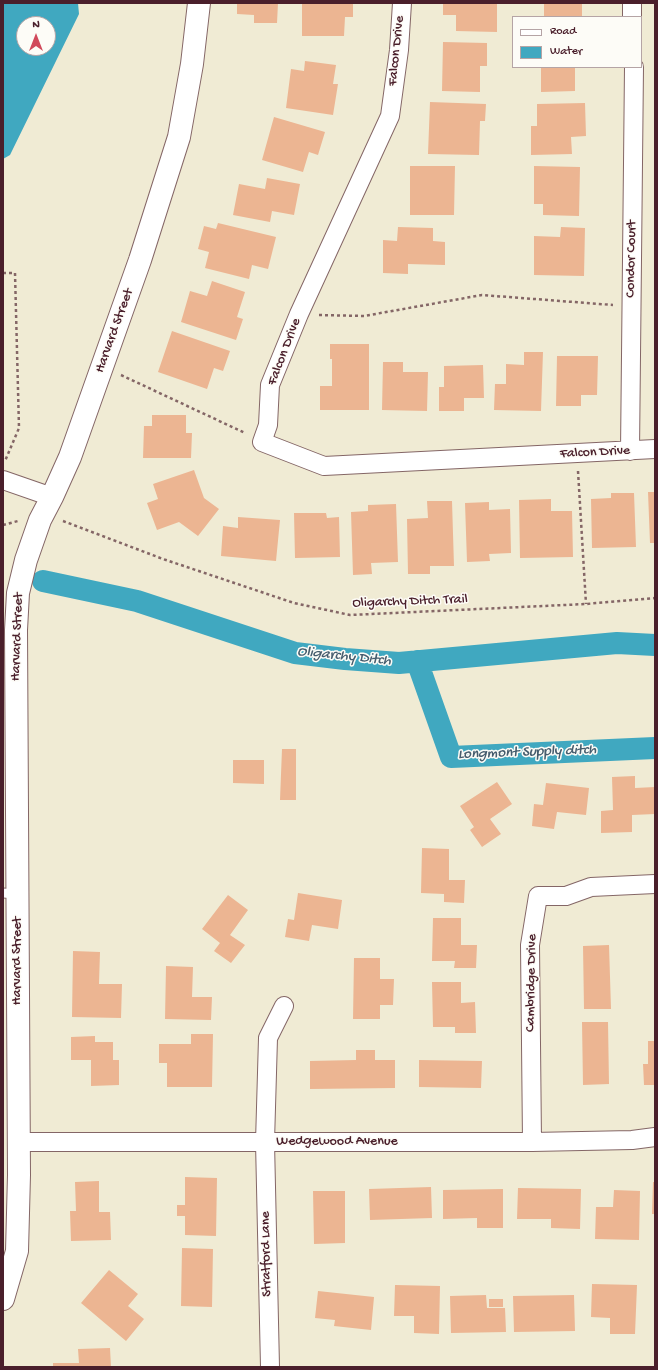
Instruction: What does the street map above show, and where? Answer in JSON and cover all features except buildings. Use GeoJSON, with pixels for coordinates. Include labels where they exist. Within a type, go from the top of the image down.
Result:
{"type":"FeatureCollection","features":[{"type":"Feature","properties":{"kind":"street","name":"Harvard Street"},"geometry":{"type":"LineString","coordinates":[[3,1300],[17,1251],[19,1142],[10,893],[18,593],[26,560],[40,520],[70,457],[103,366],[140,260],[179,137],[192,64],[199,3]]}},
{"type":"Feature","properties":{"kind":"street","name":"Falcon Drive"},"geometry":{"type":"LineString","coordinates":[[402,3],[399,50],[390,116],[299,314],[270,385],[268,425],[262,442],[324,466],[655,450]]}},
{"type":"Feature","properties":{"kind":"street"},"geometry":{"type":"LineString","coordinates":[[632,3],[632,16]]}},
{"type":"Feature","properties":{"kind":"street","name":"Condor Court"},"geometry":{"type":"LineString","coordinates":[[630,451],[635,91],[634,68]]}},
{"type":"Feature","properties":{"kind":"street"},"geometry":{"type":"LineString","coordinates":[[3,480],[52,497]]}},
{"type":"Feature","properties":{"kind":"street","name":"Cambridge Drive"},"geometry":{"type":"LineString","coordinates":[[532,1142],[530,945],[538,896],[566,896],[591,887],[655,884]]}},
{"type":"Feature","properties":{"kind":"street","name":"Stratford Lane"},"geometry":{"type":"LineString","coordinates":[[270,1367],[265,1142],[268,1038],[284,1006]]}},
{"type":"Feature","properties":{"kind":"street","name":"Wedgewood Avenue"},"geometry":{"type":"LineString","coordinates":[[19,1142],[532,1142],[632,1140],[655,1137]]}},
{"type":"Feature","properties":{"kind":"path"},"geometry":{"type":"LineString","coordinates":[[3,273],[16,273],[19,428],[3,466]]}},
{"type":"Feature","properties":{"kind":"path"},"geometry":{"type":"LineString","coordinates":[[299,314],[364,316],[482,295],[631,306]]}},
{"type":"Feature","properties":{"kind":"path"},"geometry":{"type":"LineString","coordinates":[[103,366],[262,442]]}},
{"type":"Feature","properties":{"kind":"path"},"geometry":{"type":"LineString","coordinates":[[576,454],[586,604]]}},
{"type":"Feature","properties":{"kind":"path"},"geometry":{"type":"LineString","coordinates":[[3,525],[20,520]]}},
{"type":"Feature","properties":{"kind":"path","name":"Oligarchy Ditch Trail"},"geometry":{"type":"LineString","coordinates":[[61,520],[163,559],[272,596],[294,603],[350,615],[586,604],[655,598]]}},
{"type":"Feature","properties":{"kind":"water"},"geometry":{"type":"Polygon","coordinates":[[[3,3],[78,3],[79,14],[10,155],[3,159],[3,3]]]}},
{"type":"Feature","properties":{"kind":"waterway","name":"Oligarchy Ditch"},"geometry":{"type":"LineString","coordinates":[[43,581],[137,601],[295,653],[345,659],[399,663],[617,643],[655,645]]}},
{"type":"Feature","properties":{"kind":"waterway","name":"Longmont Supply ditch"},"geometry":{"type":"LineString","coordinates":[[417,661],[451,757],[655,748]]}}]}
